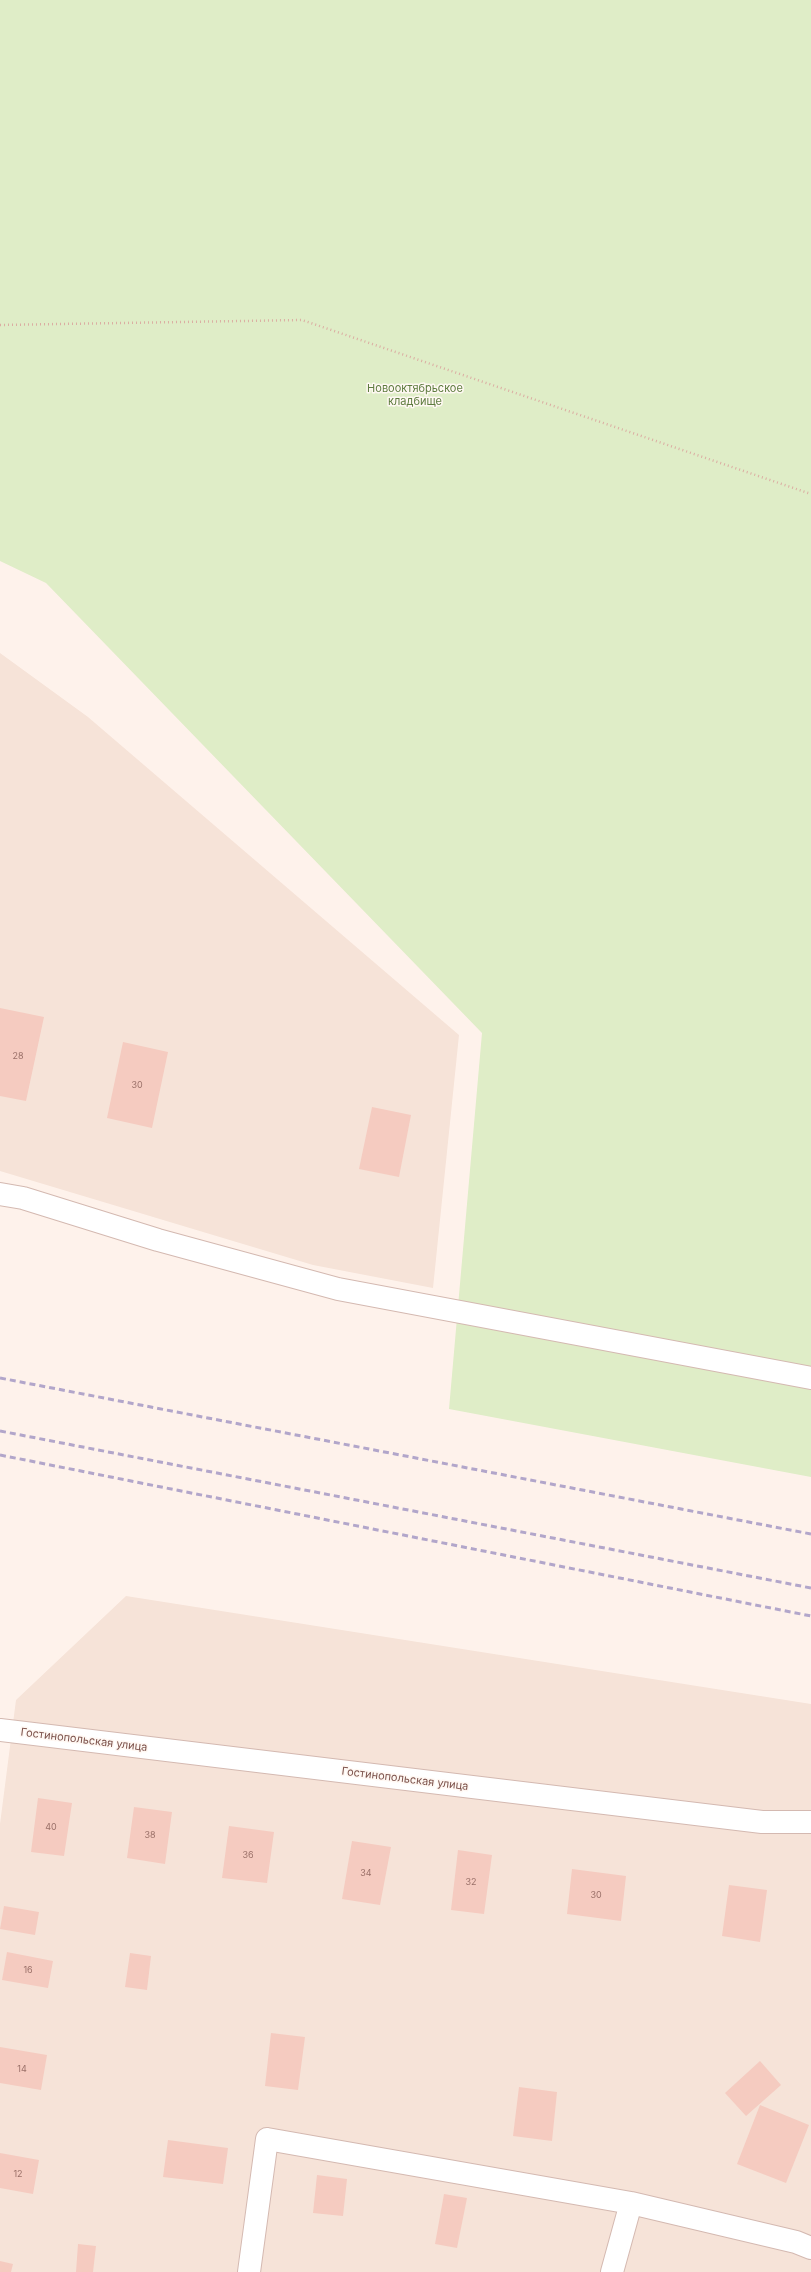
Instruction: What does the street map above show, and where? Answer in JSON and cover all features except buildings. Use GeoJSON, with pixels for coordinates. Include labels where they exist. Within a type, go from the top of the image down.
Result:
{"type":"FeatureCollection","features":[{"type":"Feature","properties":{"kind":"street"},"geometry":{"type":"LineString","coordinates":[[0,1194],[24,1198],[158,1240],[338,1289],[811,1378]]}},
{"type":"Feature","properties":{"kind":"street","name":"Гостинопольская улица"},"geometry":{"type":"LineString","coordinates":[[0,1730],[762,1822],[811,1822]]}},
{"type":"Feature","properties":{"kind":"street"},"geometry":{"type":"LineString","coordinates":[[249,2272],[267,2139],[631,2203],[796,2242],[811,2248]]}},
{"type":"Feature","properties":{"kind":"street"},"geometry":{"type":"LineString","coordinates":[[612,2272],[631,2203]]}},
{"type":"Feature","properties":{"kind":"path"},"geometry":{"type":"LineString","coordinates":[[0,325],[302,320],[811,494]]}},
{"type":"Feature","properties":{"kind":"shaded area"},"geometry":{"type":"Polygon","coordinates":[[[0,653],[88,717],[459,1035],[433,1288],[313,1265],[0,1171],[0,653]]]}},
{"type":"Feature","properties":{"kind":"shaded area"},"geometry":{"type":"Polygon","coordinates":[[[126,1596],[811,1704],[811,2272],[0,2272],[0,1824],[16,1700],[126,1596]]]}},
{"type":"Feature","properties":{"kind":"green space","name":"Новооктябрьское кладбище"},"geometry":{"type":"Polygon","coordinates":[[[0,0],[811,0],[811,1477],[449,1409],[482,1033],[46,583],[0,561],[0,0]]]}},
{"type":"Feature","properties":{"kind":"railway"},"geometry":{"type":"LineString","coordinates":[[0,1378],[811,1534]]}},
{"type":"Feature","properties":{"kind":"railway"},"geometry":{"type":"LineString","coordinates":[[0,1431],[811,1588]]}},
{"type":"Feature","properties":{"kind":"railway"},"geometry":{"type":"LineString","coordinates":[[0,1455],[811,1616]]}}]}
